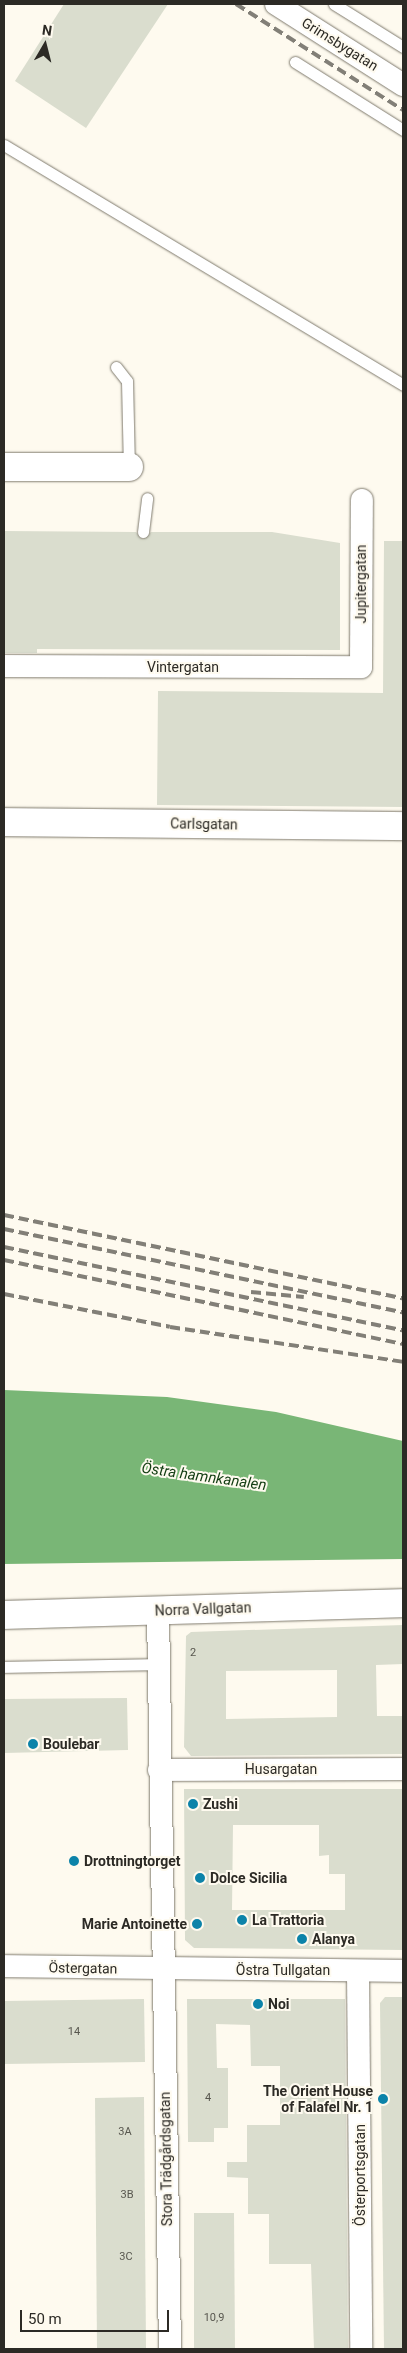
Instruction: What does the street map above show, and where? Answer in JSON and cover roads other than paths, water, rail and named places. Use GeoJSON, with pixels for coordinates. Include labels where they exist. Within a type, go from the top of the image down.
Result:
{"type":"FeatureCollection","features":[{"type":"Feature","properties":{"kind":"street","name":"Grimsbygatan"},"geometry":{"type":"LineString","coordinates":[[276,4],[403,85]]}},
{"type":"Feature","properties":{"kind":"street"},"geometry":{"type":"LineString","coordinates":[[4,466],[129,467]]}},
{"type":"Feature","properties":{"kind":"street","name":"Jupitergatan"},"geometry":{"type":"LineString","coordinates":[[361,668],[362,500]]}},
{"type":"Feature","properties":{"kind":"street","name":"Vintergatan"},"geometry":{"type":"LineString","coordinates":[[4,666],[361,668]]}},
{"type":"Feature","properties":{"kind":"street","name":"Carlsgatan"},"geometry":{"type":"LineString","coordinates":[[4,822],[403,826]]}},
{"type":"Feature","properties":{"kind":"street","name":"Norra Vallgatan"},"geometry":{"type":"LineString","coordinates":[[4,1615],[403,1603]]}},
{"type":"Feature","properties":{"kind":"street"},"geometry":{"type":"LineString","coordinates":[[158,1610],[163,1969]]}},
{"type":"Feature","properties":{"kind":"street","name":"Husargatan"},"geometry":{"type":"LineString","coordinates":[[159,1770],[403,1769]]}},
{"type":"Feature","properties":{"kind":"street","name":"Östergatan"},"geometry":{"type":"LineString","coordinates":[[4,1966],[163,1969]]}},
{"type":"Feature","properties":{"kind":"street","name":"Östra Tullgatan"},"geometry":{"type":"LineString","coordinates":[[163,1969],[403,1971]]}},
{"type":"Feature","properties":{"kind":"street","name":"Stora Trädgårdsgatan"},"geometry":{"type":"LineString","coordinates":[[163,1969],[170,2349]]}},
{"type":"Feature","properties":{"kind":"street","name":"Österportsgatan"},"geometry":{"type":"LineString","coordinates":[[358,1970],[361,2349]]}},
{"type":"Feature","properties":{"kind":"lane"},"geometry":{"type":"LineString","coordinates":[[334,4],[403,48]]}},
{"type":"Feature","properties":{"kind":"lane"},"geometry":{"type":"LineString","coordinates":[[294,62],[403,130]]}},
{"type":"Feature","properties":{"kind":"lane"},"geometry":{"type":"LineString","coordinates":[[4,145],[403,385]]}},
{"type":"Feature","properties":{"kind":"lane"},"geometry":{"type":"LineString","coordinates":[[116,367],[127,381],[129,467]]}},
{"type":"Feature","properties":{"kind":"lane"},"geometry":{"type":"LineString","coordinates":[[142,532],[147,498]]}},
{"type":"Feature","properties":{"kind":"lane"},"geometry":{"type":"LineString","coordinates":[[4,1667],[158,1664]]}},
{"type":"Feature","properties":{"kind":"water","name":"Östra hamnkanalen"},"geometry":{"type":"Polygon","coordinates":[[[4,1390],[167,1397],[276,1412],[403,1441],[403,1559],[4,1564],[4,1390]]]}},
{"type":"Feature","properties":{"kind":"railway"},"geometry":{"type":"LineString","coordinates":[[236,4],[403,110]]}},
{"type":"Feature","properties":{"kind":"railway"},"geometry":{"type":"LineString","coordinates":[[4,1215],[403,1298]]}},
{"type":"Feature","properties":{"kind":"railway"},"geometry":{"type":"LineString","coordinates":[[4,1229],[403,1312]]}},
{"type":"Feature","properties":{"kind":"railway"},"geometry":{"type":"LineString","coordinates":[[4,1247],[403,1330]]}},
{"type":"Feature","properties":{"kind":"railway"},"geometry":{"type":"LineString","coordinates":[[4,1260],[403,1344]]}},
{"type":"Feature","properties":{"kind":"railway"},"geometry":{"type":"LineString","coordinates":[[251,1292],[304,1297]]}},
{"type":"Feature","properties":{"kind":"railway"},"geometry":{"type":"LineString","coordinates":[[4,1294],[170,1327],[403,1362]]}},
{"type":"Feature","properties":{"kind":"place","name":"Boulebar"},"geometry":{"type":"Point","coordinates":[33,1744]}},
{"type":"Feature","properties":{"kind":"place","name":"Zushi"},"geometry":{"type":"Point","coordinates":[193,1804]}},
{"type":"Feature","properties":{"kind":"place","name":"Drottningtorget"},"geometry":{"type":"Point","coordinates":[74,1861]}},
{"type":"Feature","properties":{"kind":"place","name":"Dolce Sicilia"},"geometry":{"type":"Point","coordinates":[200,1878]}},
{"type":"Feature","properties":{"kind":"place","name":"La Trattoria"},"geometry":{"type":"Point","coordinates":[242,1920]}},
{"type":"Feature","properties":{"kind":"place","name":"Marie Antoinette"},"geometry":{"type":"Point","coordinates":[197,1924]}},
{"type":"Feature","properties":{"kind":"place","name":"Alanya"},"geometry":{"type":"Point","coordinates":[302,1939]}},
{"type":"Feature","properties":{"kind":"place","name":"Noi"},"geometry":{"type":"Point","coordinates":[258,2004]}},
{"type":"Feature","properties":{"kind":"place","name":"The Orient House of Falafel Nr. 1"},"geometry":{"type":"Point","coordinates":[383,2099]}}]}
